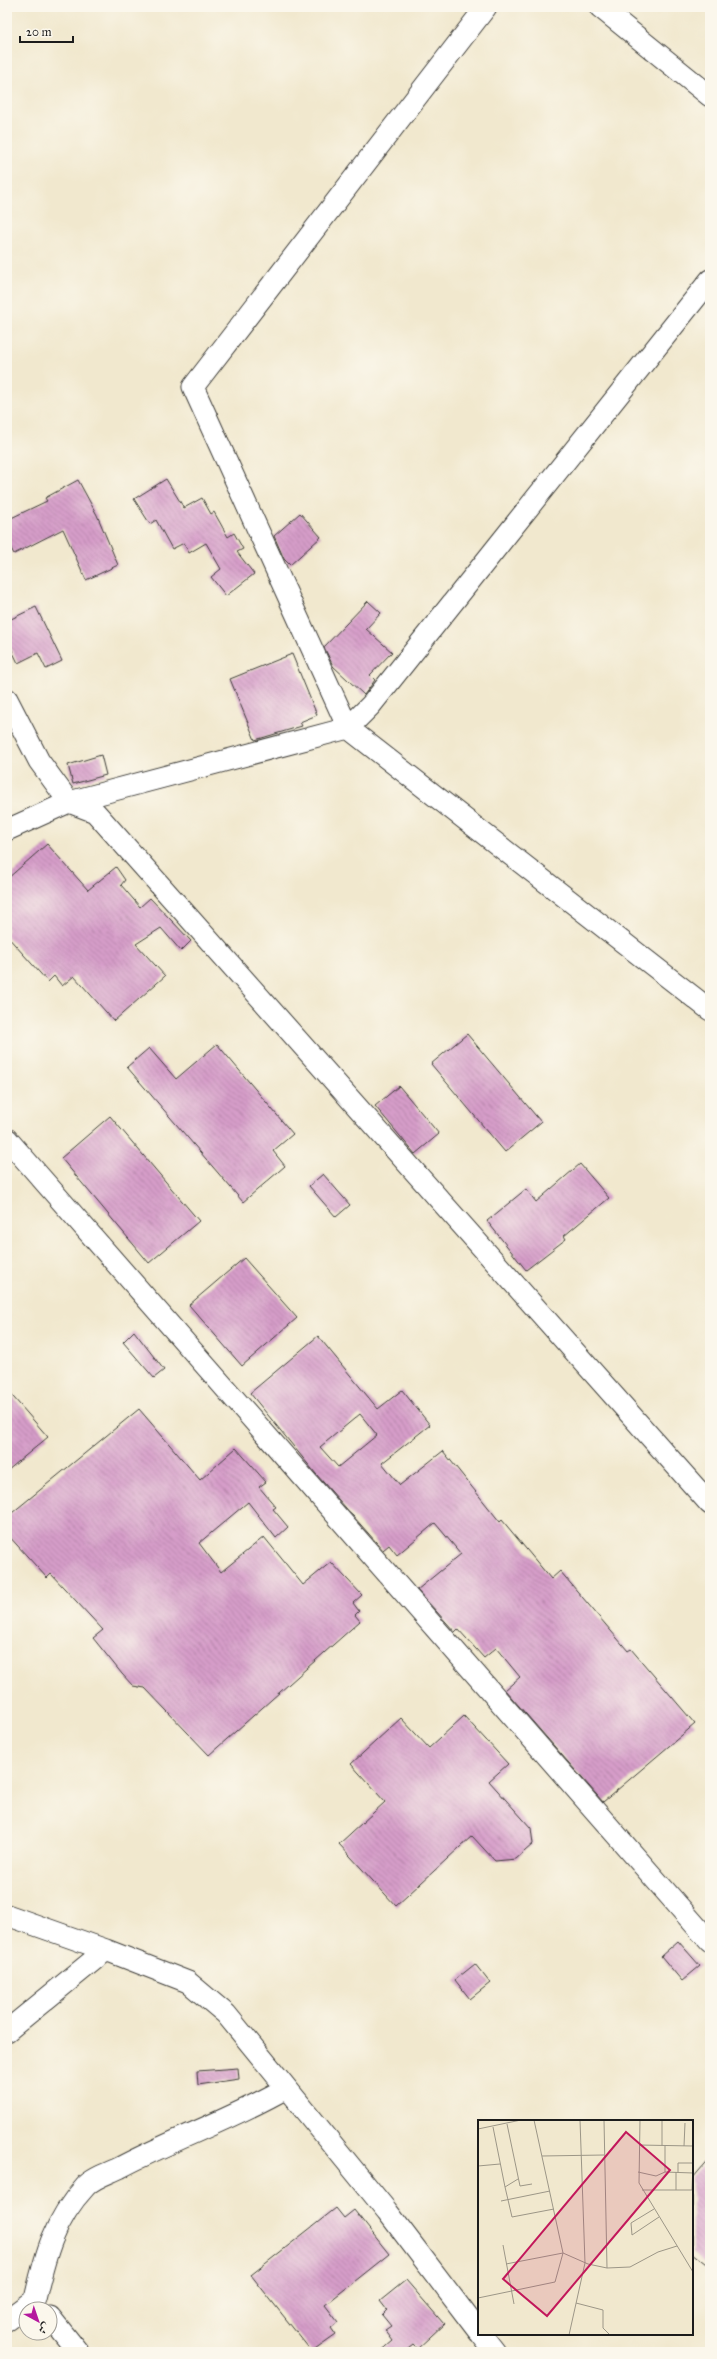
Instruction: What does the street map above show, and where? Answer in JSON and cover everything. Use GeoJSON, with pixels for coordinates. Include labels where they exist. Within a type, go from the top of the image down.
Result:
{"type":"FeatureCollection","features":[{"type":"Feature","properties":{"kind":"street"},"geometry":{"type":"LineString","coordinates":[[486,7],[193,387],[348,728],[710,1010]]}},
{"type":"Feature","properties":{"kind":"street"},"geometry":{"type":"LineString","coordinates":[[600,7],[710,96]]}},
{"type":"Feature","properties":{"kind":"street"},"geometry":{"type":"LineString","coordinates":[[7,830],[69,802],[348,728],[371,705],[710,280]]}},
{"type":"Feature","properties":{"kind":"street"},"geometry":{"type":"LineString","coordinates":[[7,700],[39,761],[69,802],[95,812],[101,818],[710,1504]]}},
{"type":"Feature","properties":{"kind":"street"},"geometry":{"type":"LineString","coordinates":[[7,1139],[710,1942]]}},
{"type":"Feature","properties":{"kind":"street"},"geometry":{"type":"LineString","coordinates":[[7,1915],[106,1950],[188,1982],[226,2014],[387,2211],[478,2332]]}},
{"type":"Feature","properties":{"kind":"street"},"geometry":{"type":"LineString","coordinates":[[7,2031],[106,1950]]}},
{"type":"Feature","properties":{"kind":"street"},"geometry":{"type":"LineString","coordinates":[[40,2301],[42,2266],[59,2220],[86,2185],[140,2156],[262,2102],[286,2088]]}},
{"type":"Feature","properties":{"kind":"street"},"geometry":{"type":"LineString","coordinates":[[7,2320],[18,2315]]}},
{"type":"Feature","properties":{"kind":"street"},"geometry":{"type":"LineString","coordinates":[[58,2327],[78,2352]]}},
{"type":"Feature","properties":{"kind":"building"},"geometry":{"type":"Polygon","coordinates":[[[166,479],[184,508],[202,498],[211,514],[214,512],[228,537],[234,533],[243,549],[237,552],[254,574],[226,596],[211,577],[221,569],[206,543],[189,553],[184,543],[172,549],[156,520],[150,524],[134,499],[166,479]]]}},
{"type":"Feature","properties":{"kind":"building"},"geometry":{"type":"Polygon","coordinates":[[[78,480],[97,515],[118,565],[86,580],[63,529],[14,554],[7,541],[7,520],[47,501],[45,498],[78,480]]]}},
{"type":"Feature","properties":{"kind":"building"},"geometry":{"type":"Polygon","coordinates":[[[300,513],[321,537],[290,565],[284,559],[274,536],[300,513]]]}},
{"type":"Feature","properties":{"kind":"building"},"geometry":{"type":"Polygon","coordinates":[[[368,601],[381,613],[366,629],[392,652],[370,675],[375,680],[364,695],[333,666],[324,647],[368,601]]]}},
{"type":"Feature","properties":{"kind":"building"},"geometry":{"type":"Polygon","coordinates":[[[36,607],[62,661],[46,669],[38,653],[18,663],[7,640],[7,621],[36,607]]]}},
{"type":"Feature","properties":{"kind":"building"},"geometry":{"type":"Polygon","coordinates":[[[292,654],[317,715],[300,722],[302,726],[255,740],[230,679],[292,654]]]}},
{"type":"Feature","properties":{"kind":"building"},"geometry":{"type":"Polygon","coordinates":[[[101,755],[106,775],[73,784],[68,765],[101,755]]]}},
{"type":"Feature","properties":{"kind":"building"},"geometry":{"type":"Polygon","coordinates":[[[47,844],[88,890],[116,867],[125,880],[121,885],[140,907],[150,898],[191,941],[181,951],[161,928],[136,944],[165,976],[114,1021],[74,976],[62,986],[54,976],[48,982],[7,936],[7,879],[47,844]]]}},
{"type":"Feature","properties":{"kind":"building"},"geometry":{"type":"Polygon","coordinates":[[[467,1034],[541,1122],[505,1152],[431,1064],[467,1034]]]}},
{"type":"Feature","properties":{"kind":"building"},"geometry":{"type":"Polygon","coordinates":[[[217,1044],[293,1134],[273,1151],[285,1166],[243,1202],[127,1067],[149,1048],[176,1079],[217,1044]]]}},
{"type":"Feature","properties":{"kind":"building"},"geometry":{"type":"Polygon","coordinates":[[[399,1086],[439,1134],[415,1154],[375,1106],[399,1086]]]}},
{"type":"Feature","properties":{"kind":"building"},"geometry":{"type":"Polygon","coordinates":[[[110,1116],[199,1221],[149,1263],[61,1158],[110,1116]]]}},
{"type":"Feature","properties":{"kind":"building"},"geometry":{"type":"Polygon","coordinates":[[[580,1164],[609,1198],[564,1236],[566,1239],[526,1270],[487,1221],[526,1189],[536,1202],[580,1164]]]}},
{"type":"Feature","properties":{"kind":"building"},"geometry":{"type":"Polygon","coordinates":[[[323,1174],[350,1205],[336,1217],[309,1186],[323,1174]]]}},
{"type":"Feature","properties":{"kind":"building"},"geometry":{"type":"Polygon","coordinates":[[[244,1258],[297,1318],[242,1366],[189,1305],[244,1258]]]}},
{"type":"Feature","properties":{"kind":"building"},"geometry":{"type":"Polygon","coordinates":[[[134,1331],[164,1370],[154,1378],[123,1342],[134,1331]]]}},
{"type":"Feature","properties":{"kind":"building"},"geometry":{"type":"Polygon","coordinates":[[[318,1336],[378,1409],[402,1390],[430,1425],[382,1463],[400,1485],[443,1451],[500,1522],[502,1520],[551,1579],[560,1571],[628,1651],[631,1649],[695,1724],[603,1802],[505,1690],[520,1677],[496,1648],[484,1658],[458,1629],[455,1632],[417,1590],[461,1554],[435,1523],[397,1555],[389,1545],[383,1550],[316,1474],[250,1393],[318,1336]],[[360,1414],[320,1447],[338,1467],[377,1435],[360,1414]]]}},
{"type":"Feature","properties":{"kind":"building"},"geometry":{"type":"Polygon","coordinates":[[[7,1390],[48,1437],[7,1471],[7,1390]]]}},
{"type":"Feature","properties":{"kind":"building"},"geometry":{"type":"Polygon","coordinates":[[[139,1409],[200,1480],[236,1448],[266,1482],[259,1487],[276,1507],[273,1509],[288,1527],[276,1538],[248,1502],[199,1543],[221,1572],[264,1537],[303,1585],[331,1562],[362,1595],[353,1603],[359,1611],[355,1615],[360,1621],[209,1755],[145,1688],[133,1686],[122,1674],[93,1638],[103,1630],[51,1574],[47,1578],[7,1534],[7,1517],[139,1409]]]}},
{"type":"Feature","properties":{"kind":"building"},"geometry":{"type":"Polygon","coordinates":[[[464,1716],[508,1764],[489,1781],[531,1828],[533,1844],[516,1859],[495,1861],[472,1836],[396,1906],[339,1844],[385,1802],[351,1764],[401,1718],[429,1748],[464,1716]]]}},
{"type":"Feature","properties":{"kind":"building"},"geometry":{"type":"Polygon","coordinates":[[[678,1941],[700,1966],[682,1981],[661,1956],[678,1941]]]}},
{"type":"Feature","properties":{"kind":"building"},"geometry":{"type":"Polygon","coordinates":[[[475,1964],[490,1983],[470,1999],[455,1980],[475,1964]]]}},
{"type":"Feature","properties":{"kind":"building"},"geometry":{"type":"Polygon","coordinates":[[[238,2068],[239,2079],[198,2085],[197,2071],[238,2068]]]}},
{"type":"Feature","properties":{"kind":"building"},"geometry":{"type":"Polygon","coordinates":[[[710,2158],[710,2267],[693,2254],[693,2178],[710,2158]]]}},
{"type":"Feature","properties":{"kind":"building"},"geometry":{"type":"Polygon","coordinates":[[[336,2208],[344,2218],[354,2210],[389,2254],[325,2305],[338,2322],[331,2328],[336,2335],[312,2352],[251,2275],[336,2208]]]}},
{"type":"Feature","properties":{"kind":"building"},"geometry":{"type":"Polygon","coordinates":[[[406,2280],[444,2324],[417,2349],[413,2345],[404,2352],[380,2352],[393,2341],[385,2330],[391,2326],[382,2315],[387,2310],[380,2301],[406,2280]]]}}]}
